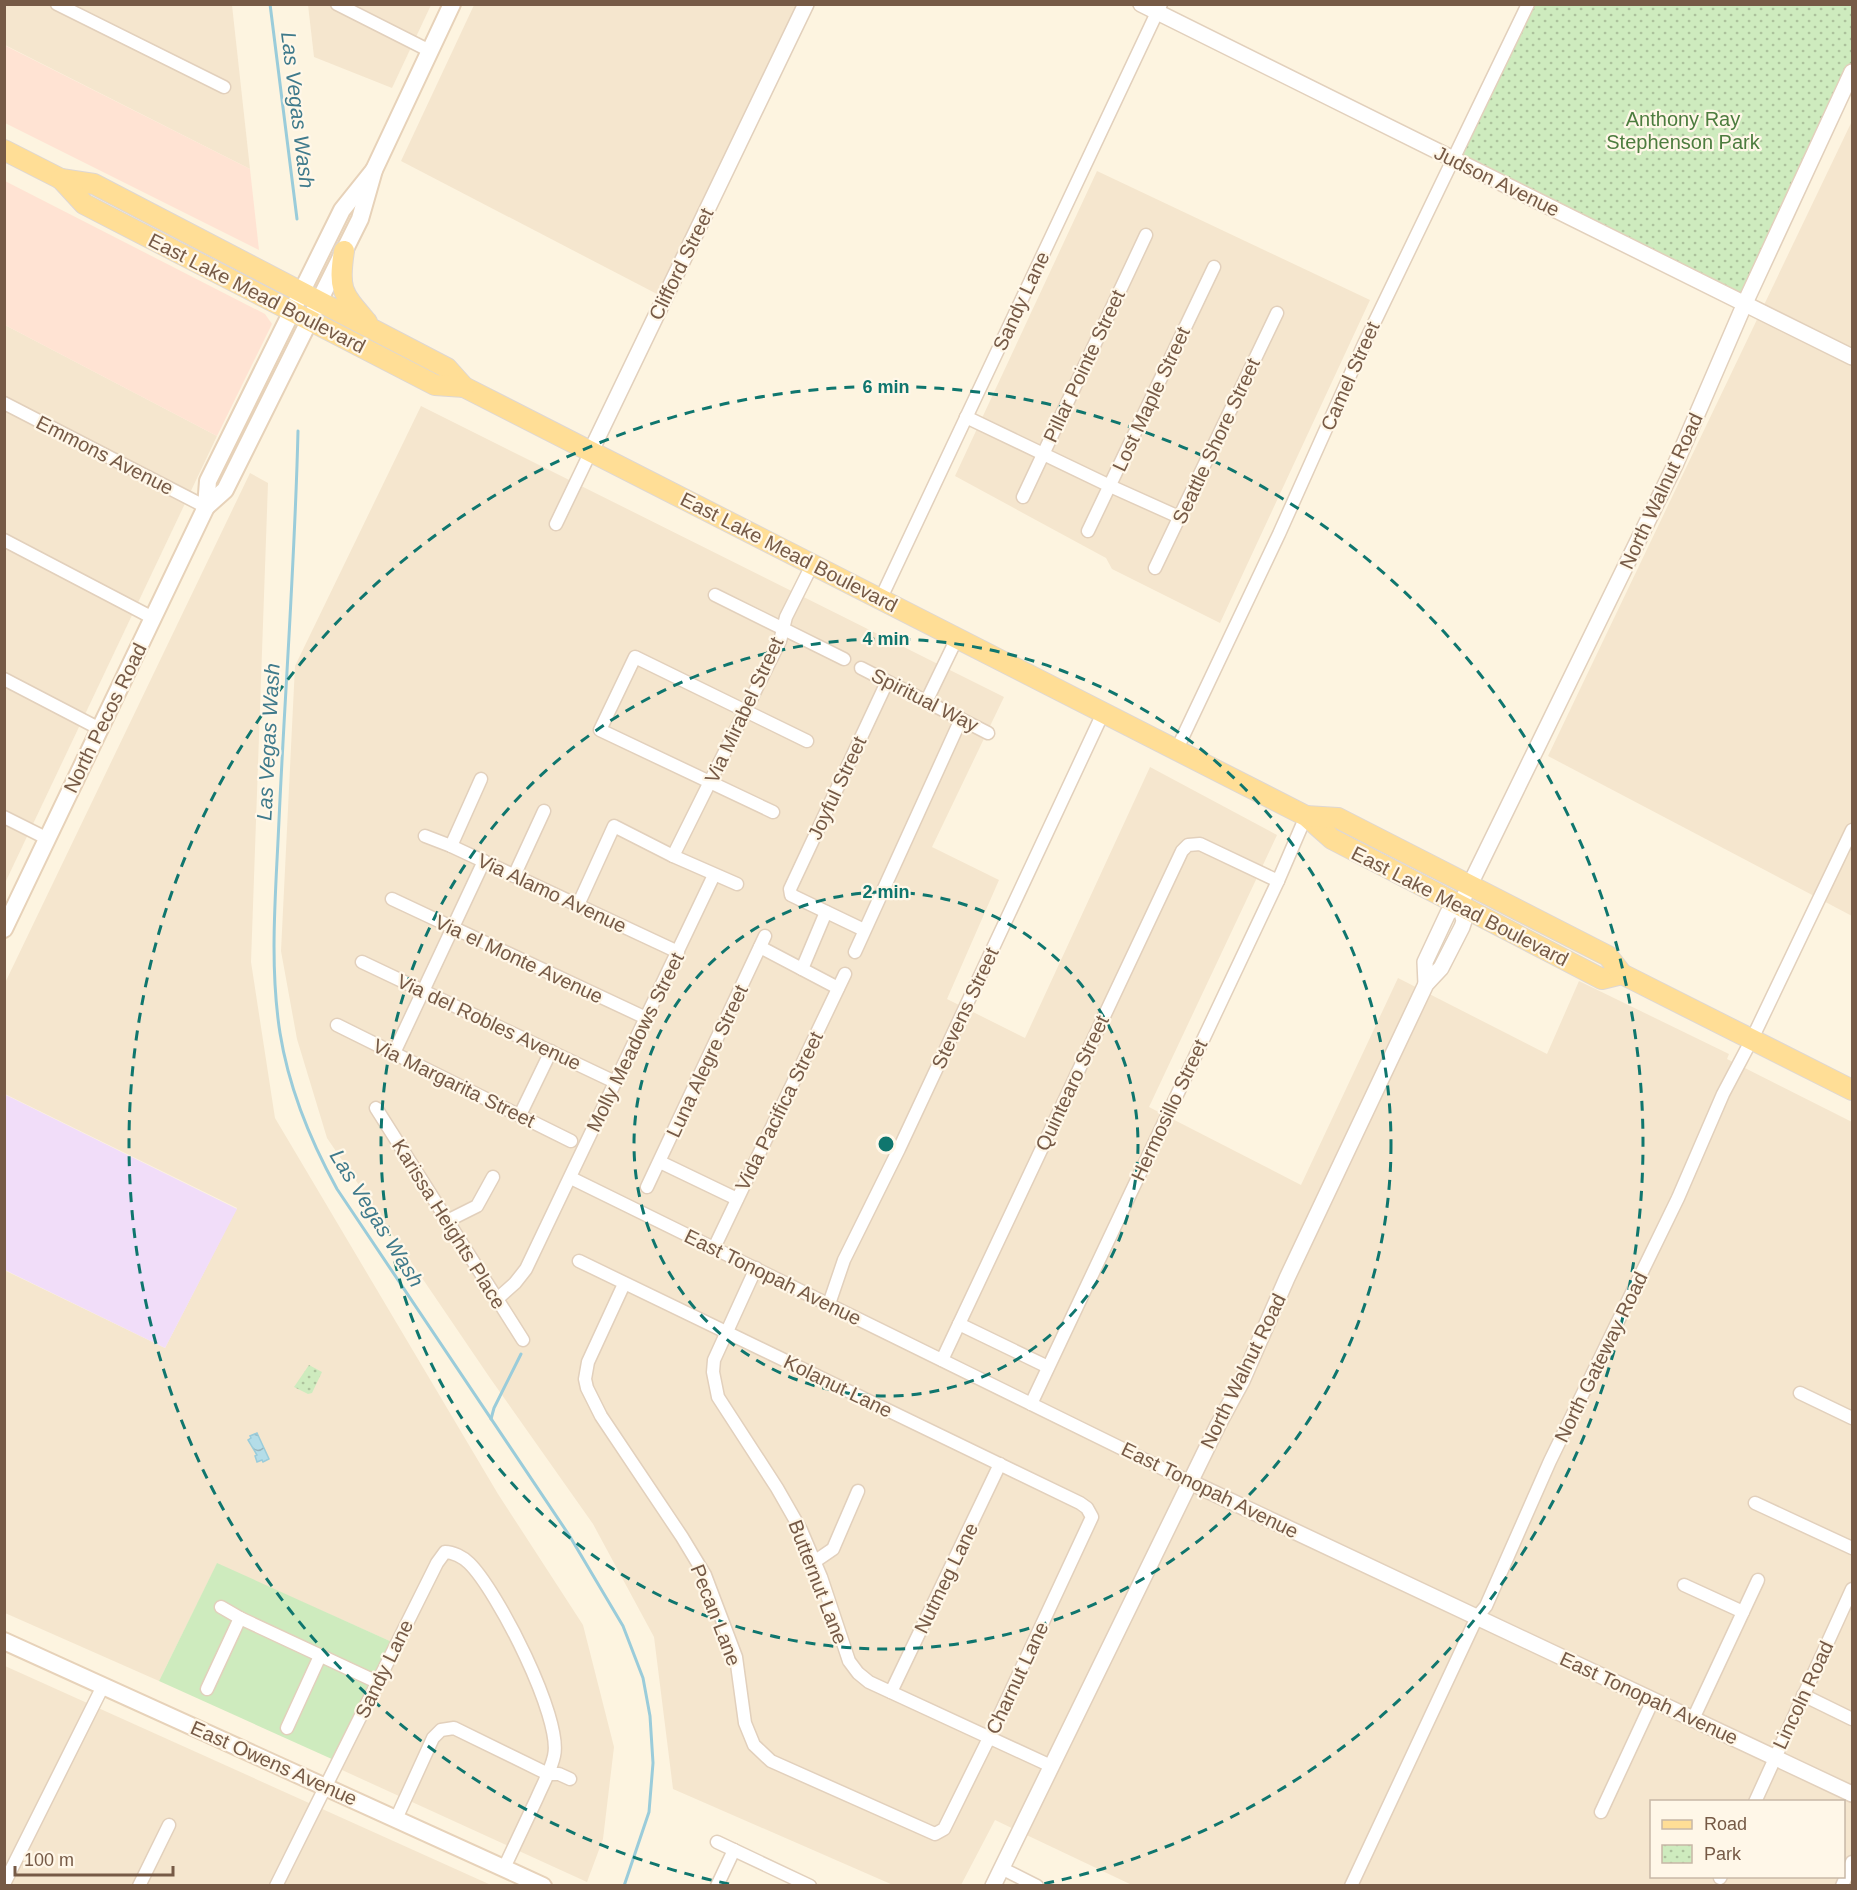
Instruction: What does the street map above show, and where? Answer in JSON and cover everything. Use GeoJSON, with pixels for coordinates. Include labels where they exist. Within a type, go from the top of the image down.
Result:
{"type":"FeatureCollection","features":[{"type":"Feature","properties":{"kind":"main road","name":"North Pecos Road"},"geometry":{"type":"LineString","coordinates":[[206,507],[225,490],[345,251],[360,219],[374,170],[452,4]]}},
{"type":"Feature","properties":{"kind":"main road","name":"East Lake Mead Boulevard"},"geometry":{"type":"LineString","coordinates":[[4,150],[62,179],[94,184],[447,368],[464,387]]}},
{"type":"Feature","properties":{"kind":"main road","name":"North Pecos Road"},"geometry":{"type":"LineString","coordinates":[[4,929],[206,507],[208,481],[342,210],[374,170]]}},
{"type":"Feature","properties":{"kind":"main road","name":"East Lake Mead Boulevard"},"geometry":{"type":"LineString","coordinates":[[62,179],[84,204],[435,384],[464,387],[813,563],[1306,816],[1332,839],[1602,979],[1623,974]]}},
{"type":"Feature","properties":{"kind":"main road"},"geometry":{"type":"LineString","coordinates":[[345,251],[341,278],[343,292],[372,329]]}},
{"type":"Feature","properties":{"kind":"main road","name":"East Lake Mead Boulevard"},"geometry":{"type":"LineString","coordinates":[[1306,816],[1338,818],[1608,956],[1623,974],[1852,1089]]}},
{"type":"Feature","properties":{"kind":"main road","name":"East Owens Avenue"},"geometry":{"type":"LineString","coordinates":[[4,1641],[396,1819],[510,1876],[543,1886]]}},
{"type":"Feature","properties":{"kind":"street"},"geometry":{"type":"LineString","coordinates":[[57,4],[224,87]]}},
{"type":"Feature","properties":{"kind":"street"},"geometry":{"type":"LineString","coordinates":[[337,4],[430,51]]}},
{"type":"Feature","properties":{"kind":"street","name":"Clifford Street"},"geometry":{"type":"LineString","coordinates":[[556,524],[806,4]]}},
{"type":"Feature","properties":{"kind":"street","name":"Judson Avenue"},"geometry":{"type":"LineString","coordinates":[[1141,4],[1159,8],[1453,159],[1852,357]]}},
{"type":"Feature","properties":{"kind":"street","name":"Camel Street"},"geometry":{"type":"LineString","coordinates":[[1177,749],[1279,534],[1364,345],[1528,4]]}},
{"type":"Feature","properties":{"kind":"street","name":"Sandy Lane"},"geometry":{"type":"LineString","coordinates":[[880,598],[1159,8]]}},
{"type":"Feature","properties":{"kind":"street","name":"North Walnut Road"},"geometry":{"type":"LineString","coordinates":[[993,1886],[1245,1374],[1287,1278],[1426,984],[1441,968],[1462,927],[1464,921],[1460,905],[1469,885],[1636,547],[1852,72]]}},
{"type":"Feature","properties":{"kind":"street","name":"Pillar Pointe Street"},"geometry":{"type":"LineString","coordinates":[[1023,497],[1146,236]]}},
{"type":"Feature","properties":{"kind":"street","name":"Lost Maple Street"},"geometry":{"type":"LineString","coordinates":[[1088,531],[1214,267]]}},
{"type":"Feature","properties":{"kind":"street","name":"Seattle Shore Street"},"geometry":{"type":"LineString","coordinates":[[1155,568],[1277,313]]}},
{"type":"Feature","properties":{"kind":"street","name":"Emmons Avenue"},"geometry":{"type":"LineString","coordinates":[[4,402],[206,507]]}},
{"type":"Feature","properties":{"kind":"street"},"geometry":{"type":"LineString","coordinates":[[966,417],[1179,517]]}},
{"type":"Feature","properties":{"kind":"street"},"geometry":{"type":"LineString","coordinates":[[4,540],[153,618]]}},
{"type":"Feature","properties":{"kind":"street","name":"Via Mirabel Street"},"geometry":{"type":"LineString","coordinates":[[673,856],[780,641],[782,628],[813,563]]}},
{"type":"Feature","properties":{"kind":"street"},"geometry":{"type":"LineString","coordinates":[[715,595],[844,659]]}},
{"type":"Feature","properties":{"kind":"street"},"geometry":{"type":"LineString","coordinates":[[926,702],[957,638]]}},
{"type":"Feature","properties":{"kind":"street"},"geometry":{"type":"LineString","coordinates":[[773,812],[600,730],[635,657],[807,741]]}},
{"type":"Feature","properties":{"kind":"street","name":"Spiritual Way"},"geometry":{"type":"LineString","coordinates":[[861,668],[988,733]]}},
{"type":"Feature","properties":{"kind":"street"},"geometry":{"type":"LineString","coordinates":[[4,679],[100,729]]}},
{"type":"Feature","properties":{"kind":"street","name":"Joyful Street"},"geometry":{"type":"LineString","coordinates":[[826,912],[791,896],[790,889],[887,682]]}},
{"type":"Feature","properties":{"kind":"street","name":"Stevens Street"},"geometry":{"type":"LineString","coordinates":[[829,1304],[844,1260],[899,1149],[1103,713]]}},
{"type":"Feature","properties":{"kind":"street"},"geometry":{"type":"LineString","coordinates":[[855,952],[961,720]]}},
{"type":"Feature","properties":{"kind":"street"},"geometry":{"type":"LineString","coordinates":[[451,846],[481,779]]}},
{"type":"Feature","properties":{"kind":"street"},"geometry":{"type":"LineString","coordinates":[[514,876],[544,812]]}},
{"type":"Feature","properties":{"kind":"street","name":"Hermosillo Street"},"geometry":{"type":"LineString","coordinates":[[1031,1404],[1278,881],[1306,816]]}},
{"type":"Feature","properties":{"kind":"street"},"geometry":{"type":"LineString","coordinates":[[4,817],[48,839]]}},
{"type":"Feature","properties":{"kind":"street"},"geometry":{"type":"LineString","coordinates":[[578,905],[614,826],[673,856],[737,884]]}},
{"type":"Feature","properties":{"kind":"street","name":"North Gateway Road"},"geometry":{"type":"LineString","coordinates":[[1351,1886],[1477,1617],[1486,1606],[1550,1461],[1678,1198],[1724,1094],[1852,830]]}},
{"type":"Feature","properties":{"kind":"street","name":"Via Alamo Avenue"},"geometry":{"type":"LineString","coordinates":[[425,836],[484,861],[678,952]]}},
{"type":"Feature","properties":{"kind":"street","name":"Quintearo Street"},"geometry":{"type":"LineString","coordinates":[[942,1360],[1182,851],[1188,845],[1200,844],[1278,881]]}},
{"type":"Feature","properties":{"kind":"street"},"geometry":{"type":"LineString","coordinates":[[394,1053],[484,861]]}},
{"type":"Feature","properties":{"kind":"street","name":"Molly Meadows Street"},"geometry":{"type":"LineString","coordinates":[[496,1300],[515,1283],[526,1269],[714,875]]}},
{"type":"Feature","properties":{"kind":"street","name":"Via el Monte Avenue"},"geometry":{"type":"LineString","coordinates":[[392,899],[646,1018]]}},
{"type":"Feature","properties":{"kind":"street"},"geometry":{"type":"LineString","coordinates":[[838,988],[802,969],[826,912],[864,930]]}},
{"type":"Feature","properties":{"kind":"street","name":"Luna Alegre Street"},"geometry":{"type":"LineString","coordinates":[[647,1187],[763,941],[802,969]]}},
{"type":"Feature","properties":{"kind":"street","name":"Via del Robles Avenue"},"geometry":{"type":"LineString","coordinates":[[362,962],[615,1082]]}},
{"type":"Feature","properties":{"kind":"street","name":"Vida Pacifica Street"},"geometry":{"type":"LineString","coordinates":[[714,1248],[845,974]]}},
{"type":"Feature","properties":{"kind":"street","name":"Via Margarita Street"},"geometry":{"type":"LineString","coordinates":[[337,1025],[571,1141]]}},
{"type":"Feature","properties":{"kind":"street"},"geometry":{"type":"LineString","coordinates":[[520,1115],[551,1051]]}},
{"type":"Feature","properties":{"kind":"street","name":"Karissa Heights Place"},"geometry":{"type":"LineString","coordinates":[[376,1108],[523,1340]]}},
{"type":"Feature","properties":{"kind":"street"},"geometry":{"type":"LineString","coordinates":[[660,1162],[737,1198]]}},
{"type":"Feature","properties":{"kind":"street"},"geometry":{"type":"LineString","coordinates":[[447,1221],[477,1206],[493,1177]]}},
{"type":"Feature","properties":{"kind":"street","name":"East Tonopah Avenue"},"geometry":{"type":"LineString","coordinates":[[571,1178],[1190,1482],[1852,1794]]}},
{"type":"Feature","properties":{"kind":"street","name":"Kolanut Lane"},"geometry":{"type":"LineString","coordinates":[[579,1261],[1080,1503],[1087,1508],[1092,1517]]}},
{"type":"Feature","properties":{"kind":"street","name":"Butternut Lane"},"geometry":{"type":"LineString","coordinates":[[756,1268],[714,1360],[713,1372],[718,1397],[777,1488],[801,1530],[849,1661],[869,1682],[1051,1766]]}},
{"type":"Feature","properties":{"kind":"street","name":"Pecan Lane"},"geometry":{"type":"LineString","coordinates":[[624,1284],[588,1362],[585,1379],[587,1388],[601,1416],[705,1575],[736,1657],[746,1724],[754,1746],[771,1761],[935,1834]]}},
{"type":"Feature","properties":{"kind":"street"},"geometry":{"type":"LineString","coordinates":[[959,1324],[1048,1367]]}},
{"type":"Feature","properties":{"kind":"street"},"geometry":{"type":"LineString","coordinates":[[1800,1394],[1852,1418]]}},
{"type":"Feature","properties":{"kind":"street","name":"Nutmeg Lane"},"geometry":{"type":"LineString","coordinates":[[891,1692],[1000,1464]]}},
{"type":"Feature","properties":{"kind":"street"},"geometry":{"type":"LineString","coordinates":[[814,1562],[833,1549],[858,1491]]}},
{"type":"Feature","properties":{"kind":"street"},"geometry":{"type":"LineString","coordinates":[[1755,1503],[1852,1548]]}},
{"type":"Feature","properties":{"kind":"street","name":"Charnut Lane"},"geometry":{"type":"LineString","coordinates":[[935,1834],[944,1828],[1092,1517]]}},
{"type":"Feature","properties":{"kind":"street","name":"Sandy Lane"},"geometry":{"type":"LineString","coordinates":[[276,1886],[437,1563],[445,1552],[451,1552],[468,1561],[514,1631],[551,1717],[555,1755],[548,1774]]}},
{"type":"Feature","properties":{"kind":"street"},"geometry":{"type":"LineString","coordinates":[[1693,1719],[1758,1580]]}},
{"type":"Feature","properties":{"kind":"street"},"geometry":{"type":"LineString","coordinates":[[1684,1585],[1743,1612]]}},
{"type":"Feature","properties":{"kind":"street","name":"Lincoln Road"},"geometry":{"type":"LineString","coordinates":[[1756,1800],[1851,1596]]}},
{"type":"Feature","properties":{"kind":"street"},"geometry":{"type":"LineString","coordinates":[[221,1607],[377,1682]]}},
{"type":"Feature","properties":{"kind":"street"},"geometry":{"type":"LineString","coordinates":[[207,1689],[240,1618]]}},
{"type":"Feature","properties":{"kind":"street"},"geometry":{"type":"LineString","coordinates":[[287,1728],[320,1656]]}},
{"type":"Feature","properties":{"kind":"street"},"geometry":{"type":"LineString","coordinates":[[4,1884],[103,1686]]}},
{"type":"Feature","properties":{"kind":"street"},"geometry":{"type":"LineString","coordinates":[[1803,1695],[1852,1719]]}},
{"type":"Feature","properties":{"kind":"street"},"geometry":{"type":"LineString","coordinates":[[1601,1812],[1653,1700]]}},
{"type":"Feature","properties":{"kind":"street"},"geometry":{"type":"LineString","coordinates":[[396,1819],[434,1738],[441,1730],[454,1728],[548,1774],[560,1774],[570,1779]]}},
{"type":"Feature","properties":{"kind":"street"},"geometry":{"type":"LineString","coordinates":[[510,1876],[548,1774]]}},
{"type":"Feature","properties":{"kind":"street"},"geometry":{"type":"LineString","coordinates":[[139,1886],[169,1826]]}},
{"type":"Feature","properties":{"kind":"street"},"geometry":{"type":"LineString","coordinates":[[717,1842],[810,1886]]}},
{"type":"Feature","properties":{"kind":"street"},"geometry":{"type":"LineString","coordinates":[[717,1886],[734,1850]]}},
{"type":"Feature","properties":{"kind":"street"},"geometry":{"type":"LineString","coordinates":[[1001,1868],[1037,1886]]}},
{"type":"Feature","properties":{"kind":"shaded area"},"geometry":{"type":"Polygon","coordinates":[[[4,5],[232,5],[250,169],[5,45],[4,5]]]}},
{"type":"Feature","properties":{"kind":"shaded area"},"geometry":{"type":"Polygon","coordinates":[[[308,5],[431,5],[392,88],[314,57],[308,5]]]}},
{"type":"Feature","properties":{"kind":"shaded area"},"geometry":{"type":"Polygon","coordinates":[[[474,5],[804,5],[657,294],[401,161],[474,5]]]}},
{"type":"Feature","properties":{"kind":"shaded area"},"geometry":{"type":"Polygon","coordinates":[[[4,45],[250,169],[259,250],[5,123],[4,45]]]}},
{"type":"Feature","properties":{"kind":"shaded area"},"geometry":{"type":"Polygon","coordinates":[[[1852,121],[1852,916],[1548,756],[1852,121]]]}},
{"type":"Feature","properties":{"kind":"shaded area"},"geometry":{"type":"Polygon","coordinates":[[[1097,171],[1370,300],[1220,623],[1112,569],[1106,558],[955,476],[1097,171]]]}},
{"type":"Feature","properties":{"kind":"shaded area"},"geometry":{"type":"Polygon","coordinates":[[[5,181],[265,314],[272,324],[217,436],[5,325],[5,181]]]}},
{"type":"Feature","properties":{"kind":"shaded area"},"geometry":{"type":"Polygon","coordinates":[[[5,325],[217,436],[5,883],[5,325]]]}},
{"type":"Feature","properties":{"kind":"shaded area"},"geometry":{"type":"Polygon","coordinates":[[[421,406],[1004,697],[932,847],[999,880],[947,999],[1025,1038],[1150,767],[1277,835],[1149,1107],[1301,1185],[1398,978],[1547,1054],[1579,981],[1729,1054],[1727,1059],[1852,1122],[1852,1885],[1132,1885],[995,1820],[961,1885],[893,1885],[673,1789],[654,1637],[593,1524],[490,1378],[327,1138],[297,1039],[281,951],[295,666],[421,406]]]}},
{"type":"Feature","properties":{"kind":"shaded area"},"geometry":{"type":"Polygon","coordinates":[[[250,473],[268,483],[251,962],[275,1118],[498,1494],[583,1625],[614,1747],[603,1839],[587,1882],[342,1770],[403,1647],[217,1564],[159,1681],[5,1613],[4,1270],[165,1348],[237,1208],[5,1094],[4,985],[250,473]]]}},
{"type":"Feature","properties":{"kind":"shaded area"},"geometry":{"type":"Polygon","coordinates":[[[4,1094],[237,1209],[165,1348],[5,1270],[4,1094]]]}},
{"type":"Feature","properties":{"kind":"shaded area"},"geometry":{"type":"Polygon","coordinates":[[[5,1666],[491,1885],[5,1885],[5,1666]]]}},
{"type":"Feature","properties":{"kind":"green space","name":"Anthony Ray Stephenson Park"},"geometry":{"type":"Polygon","coordinates":[[[1528,5],[1852,5],[1852,74],[1745,303],[1453,159],[1528,5]]]}},
{"type":"Feature","properties":{"kind":"green space"},"geometry":{"type":"Polygon","coordinates":[[[309,1365],[322,1372],[312,1393],[308,1394],[294,1387],[309,1365]]]}},
{"type":"Feature","properties":{"kind":"green space"},"geometry":{"type":"Polygon","coordinates":[[[217,1563],[392,1642],[334,1760],[159,1681],[217,1563]]]}},
{"type":"Feature","properties":{"kind":"water"},"geometry":{"type":"Polygon","coordinates":[[[257,1433],[269,1459],[263,1462],[262,1460],[257,1462],[255,1456],[257,1455],[248,1440],[250,1436],[257,1433]]]}},
{"type":"Feature","properties":{"kind":"waterway","name":"Las Vegas Wash"},"geometry":{"type":"LineString","coordinates":[[270,4],[297,219]]}},
{"type":"Feature","properties":{"kind":"waterway","name":"Las Vegas Wash"},"geometry":{"type":"LineString","coordinates":[[298,431],[274,926],[277,1007],[284,1054],[302,1114],[337,1189],[569,1535],[623,1626],[643,1678],[650,1716],[653,1763],[649,1812],[624,1886]]}},
{"type":"Feature","properties":{"kind":"waterway"},"geometry":{"type":"LineString","coordinates":[[491,1419],[494,1408],[521,1354]]}}]}
